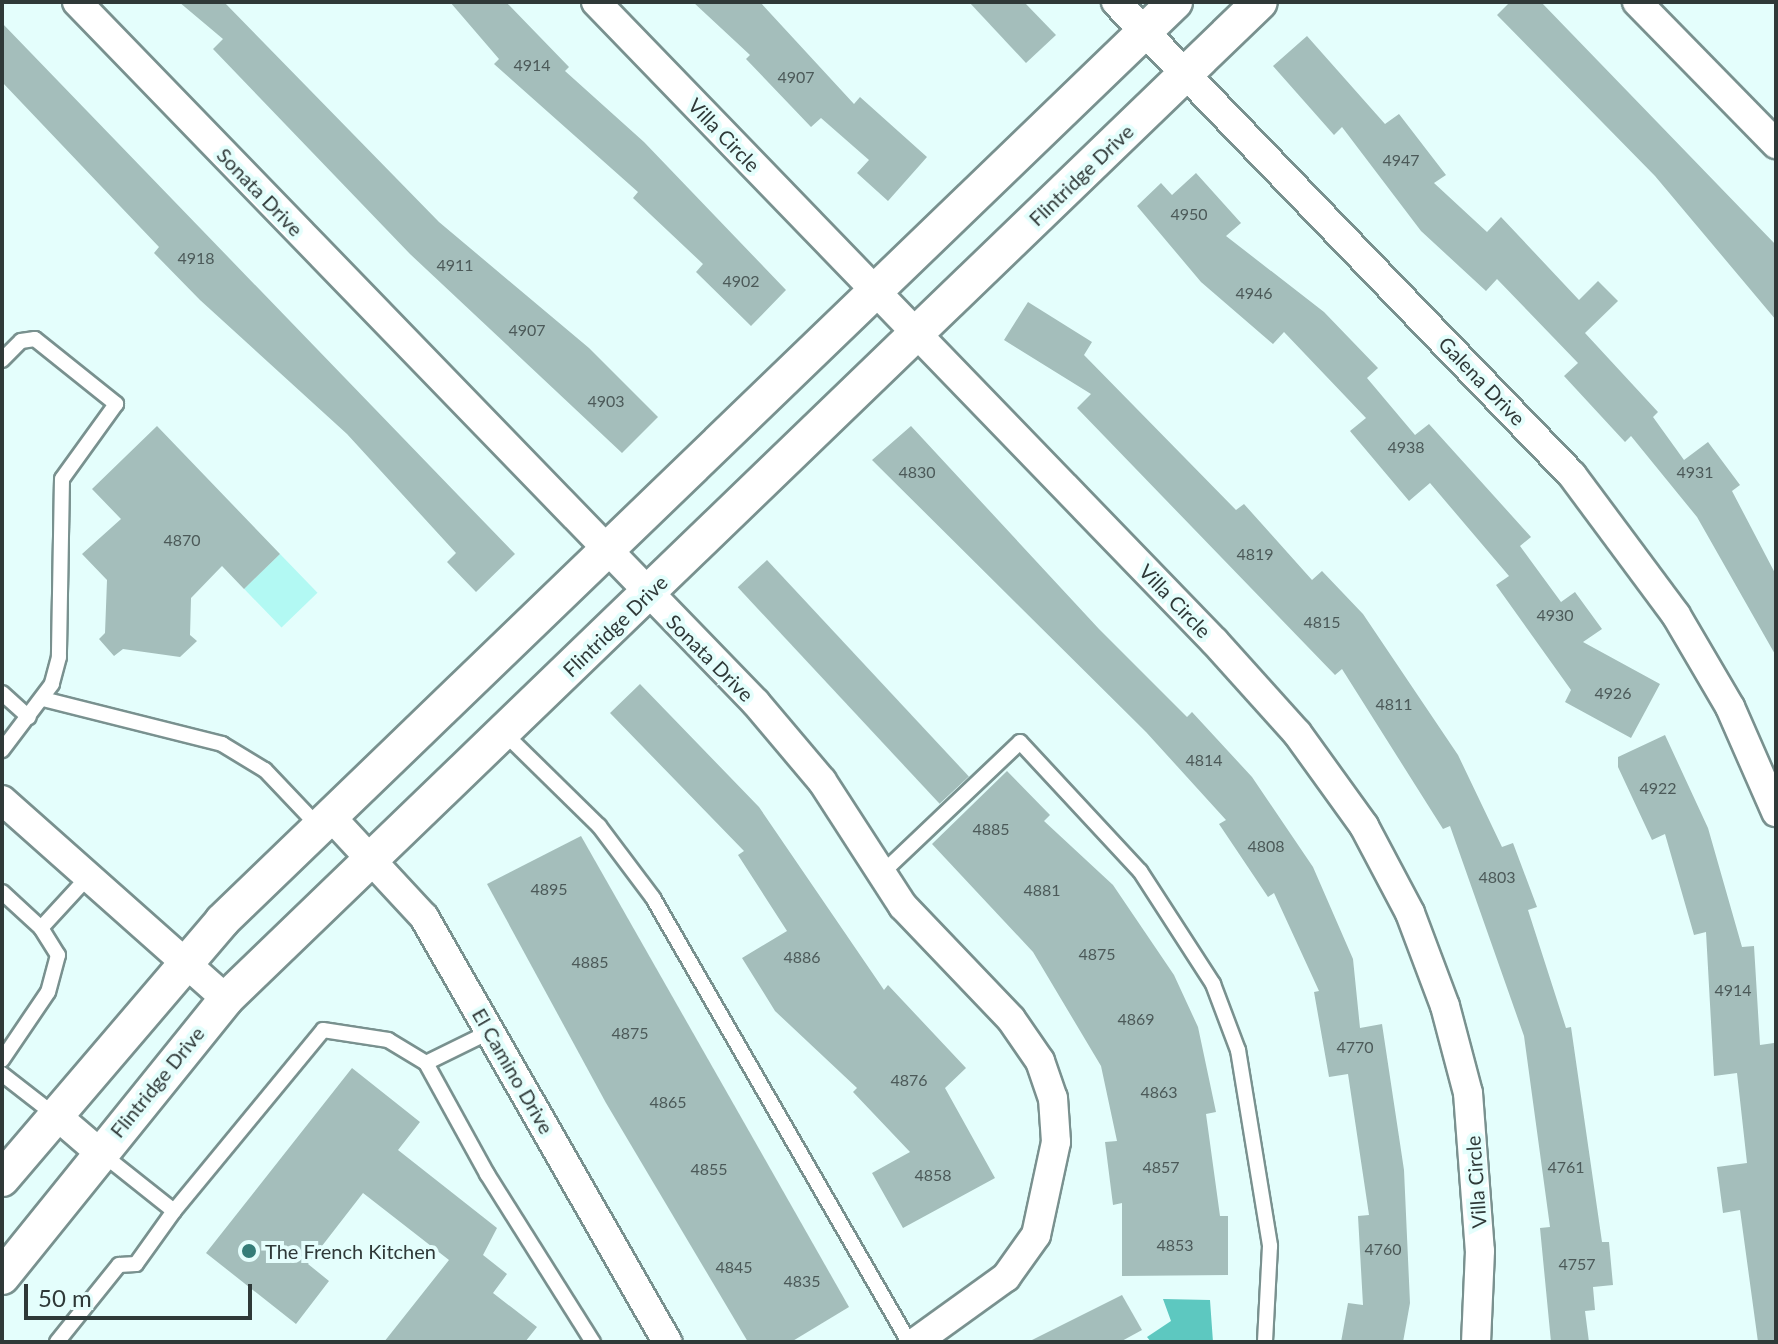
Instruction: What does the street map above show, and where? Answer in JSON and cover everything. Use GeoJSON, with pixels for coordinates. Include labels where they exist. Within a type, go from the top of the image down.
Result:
{"type":"FeatureCollection","features":[{"type":"Feature","properties":{"kind":"street","name":"Sonata Drive"},"geometry":{"type":"LineString","coordinates":[[77,2],[798,750],[879,875],[929,937],[1011,1019],[1040,1061],[1053,1098],[1056,1142],[1036,1235],[1006,1277],[916,1342]]}},
{"type":"Feature","properties":{"kind":"street","name":"Villa Circle"},"geometry":{"type":"LineString","coordinates":[[596,2],[874,290],[914,336],[1215,642],[1297,733],[1364,826],[1410,913],[1445,1006],[1468,1093],[1480,1251],[1476,1342]]}},
{"type":"Feature","properties":{"kind":"street","name":"Galena Drive"},"geometry":{"type":"LineString","coordinates":[[1116,2],[1572,475],[1676,615],[1730,707],[1776,812]]}},
{"type":"Feature","properties":{"kind":"street"},"geometry":{"type":"LineString","coordinates":[[2,1179],[185,963],[874,290],[1175,2]]}},
{"type":"Feature","properties":{"kind":"street","name":"Flintridge Drive"},"geometry":{"type":"LineString","coordinates":[[2,1277],[226,999],[1260,2]]}},
{"type":"Feature","properties":{"kind":"street"},"geometry":{"type":"LineString","coordinates":[[1637,2],[1776,144]]}},
{"type":"Feature","properties":{"kind":"street"},"geometry":{"type":"LineString","coordinates":[[2,800],[226,999]]}},
{"type":"Feature","properties":{"kind":"street","name":"El Camino Drive"},"geometry":{"type":"LineString","coordinates":[[327,824],[370,859],[424,917],[667,1342]]}},
{"type":"Feature","properties":{"kind":"street"},"geometry":{"type":"LineString","coordinates":[[57,1116],[100,1153]]}},
{"type":"Feature","properties":{"kind":"lane"},"geometry":{"type":"LineString","coordinates":[[2,360],[21,341],[35,339],[116,404],[62,479],[59,657],[43,699],[2,750]]}},
{"type":"Feature","properties":{"kind":"lane"},"geometry":{"type":"LineString","coordinates":[[2,693],[29,717]]}},
{"type":"Feature","properties":{"kind":"lane"},"geometry":{"type":"LineString","coordinates":[[43,699],[222,744],[265,770],[327,824]]}},
{"type":"Feature","properties":{"kind":"lane"},"geometry":{"type":"LineString","coordinates":[[503,733],[599,826],[653,898],[909,1342]]}},
{"type":"Feature","properties":{"kind":"lane"},"geometry":{"type":"LineString","coordinates":[[879,875],[1020,742],[1140,871],[1213,984],[1238,1050],[1270,1246],[1265,1342]]}},
{"type":"Feature","properties":{"kind":"lane"},"geometry":{"type":"LineString","coordinates":[[41,928],[87,878]]}},
{"type":"Feature","properties":{"kind":"lane"},"geometry":{"type":"LineString","coordinates":[[2,892],[41,928],[58,955],[54,979],[2,1060]]}},
{"type":"Feature","properties":{"kind":"lane"},"geometry":{"type":"LineString","coordinates":[[57,1342],[119,1265],[136,1264],[174,1211],[323,1030],[388,1040],[426,1063],[487,1174],[593,1342]]}},
{"type":"Feature","properties":{"kind":"lane"},"geometry":{"type":"LineString","coordinates":[[426,1063],[491,1031]]}},
{"type":"Feature","properties":{"kind":"lane"},"geometry":{"type":"LineString","coordinates":[[2,1074],[57,1116]]}},
{"type":"Feature","properties":{"kind":"lane"},"geometry":{"type":"LineString","coordinates":[[100,1153],[174,1211]]}},
{"type":"Feature","properties":{"kind":"shaded area"},"geometry":{"type":"Polygon","coordinates":[[[280,554],[318,593],[282,628],[244,589],[280,554]]]}},
{"type":"Feature","properties":{"kind":"shaded area"},"geometry":{"type":"Polygon","coordinates":[[[1163,1299],[1210,1300],[1213,1342],[1151,1342],[1147,1337],[1171,1321],[1163,1299]]]}},
{"type":"Feature","properties":{"kind":"building"},"geometry":{"type":"Polygon","coordinates":[[[179,2],[224,2],[439,222],[589,348],[658,417],[622,453],[410,254],[213,49],[223,39],[179,2]]]}},
{"type":"Feature","properties":{"kind":"building"},"geometry":{"type":"Polygon","coordinates":[[[450,2],[506,2],[569,67],[565,71],[644,142],[786,290],[751,326],[696,272],[703,264],[633,198],[638,192],[494,64],[499,59],[450,2]]]}},
{"type":"Feature","properties":{"kind":"building"},"geometry":{"type":"Polygon","coordinates":[[[693,2],[760,2],[854,104],[860,97],[927,157],[888,201],[857,173],[869,160],[821,118],[811,127],[746,59],[750,55],[693,2]]]}},
{"type":"Feature","properties":{"kind":"building"},"geometry":{"type":"Polygon","coordinates":[[[969,2],[1024,2],[1056,35],[1026,63],[969,2]]]}},
{"type":"Feature","properties":{"kind":"building"},"geometry":{"type":"Polygon","coordinates":[[[1510,2],[1541,2],[1776,245],[1776,320],[1655,176],[1497,15],[1510,2]]]}},
{"type":"Feature","properties":{"kind":"building"},"geometry":{"type":"Polygon","coordinates":[[[2,23],[515,554],[476,592],[447,562],[456,553],[347,434],[200,300],[154,253],[159,247],[2,82],[2,23]]]}},
{"type":"Feature","properties":{"kind":"building"},"geometry":{"type":"Polygon","coordinates":[[[1307,36],[1385,124],[1399,114],[1446,175],[1434,183],[1487,232],[1501,217],[1579,300],[1598,281],[1618,301],[1585,333],[1658,412],[1653,417],[1684,460],[1708,442],[1740,485],[1732,491],[1776,575],[1776,656],[1697,517],[1631,436],[1625,442],[1564,376],[1578,363],[1497,279],[1486,291],[1421,231],[1342,127],[1334,135],[1273,66],[1307,36]]]}},
{"type":"Feature","properties":{"kind":"building"},"geometry":{"type":"Polygon","coordinates":[[[1196,173],[1241,223],[1226,236],[1324,312],[1378,368],[1367,378],[1415,435],[1429,424],[1531,537],[1520,546],[1561,602],[1575,592],[1602,629],[1583,642],[1660,684],[1631,738],[1565,702],[1571,690],[1496,585],[1509,576],[1430,483],[1409,501],[1350,431],[1366,418],[1284,332],[1273,344],[1201,282],[1137,206],[1161,183],[1172,195],[1196,173]]]}},
{"type":"Feature","properties":{"kind":"building"},"geometry":{"type":"Polygon","coordinates":[[[1028,302],[1092,342],[1084,355],[1236,510],[1244,504],[1312,580],[1322,571],[1363,614],[1458,755],[1502,847],[1513,843],[1537,907],[1528,910],[1566,1028],[1571,1027],[1602,1242],[1609,1242],[1613,1285],[1593,1287],[1595,1310],[1585,1311],[1589,1342],[1551,1342],[1540,1228],[1550,1227],[1524,1036],[1450,826],[1443,829],[1342,669],[1335,675],[1077,408],[1091,394],[1004,340],[1028,302]]]}},
{"type":"Feature","properties":{"kind":"building"},"geometry":{"type":"Polygon","coordinates":[[[157,426],[280,554],[244,589],[222,566],[191,598],[190,635],[197,641],[180,657],[123,649],[114,656],[99,639],[105,633],[107,580],[82,554],[121,519],[92,489],[157,426]]]}},
{"type":"Feature","properties":{"kind":"building"},"geometry":{"type":"Polygon","coordinates":[[[911,426],[1099,629],[1187,717],[1192,712],[1252,777],[1313,867],[1353,959],[1360,1028],[1382,1024],[1404,1170],[1410,1303],[1403,1342],[1341,1342],[1348,1303],[1363,1305],[1358,1216],[1369,1215],[1348,1074],[1329,1077],[1314,992],[1319,991],[1274,893],[1268,897],[1219,824],[1226,820],[1146,732],[872,460],[911,426]]]}},
{"type":"Feature","properties":{"kind":"building"},"geometry":{"type":"Polygon","coordinates":[[[767,560],[969,776],[940,804],[738,587],[767,560]]]}},
{"type":"Feature","properties":{"kind":"building"},"geometry":{"type":"Polygon","coordinates":[[[640,684],[759,807],[884,990],[888,985],[966,1068],[945,1088],[995,1178],[903,1228],[872,1173],[910,1152],[853,1092],[857,1088],[775,1011],[742,958],[787,931],[738,855],[744,851],[610,713],[640,684]]]}},
{"type":"Feature","properties":{"kind":"building"},"geometry":{"type":"Polygon","coordinates":[[[1665,735],[1708,828],[1742,947],[1754,946],[1760,1045],[1774,1043],[1776,1342],[1758,1342],[1740,1210],[1723,1213],[1717,1167],[1747,1163],[1737,1073],[1714,1076],[1706,932],[1694,935],[1665,834],[1652,840],[1618,767],[1618,757],[1665,735]]]}},
{"type":"Feature","properties":{"kind":"building"},"geometry":{"type":"Polygon","coordinates":[[[1007,771],[1050,815],[1044,821],[1113,885],[1174,975],[1198,1027],[1216,1112],[1206,1114],[1220,1216],[1228,1216],[1228,1275],[1122,1276],[1122,1203],[1113,1205],[1105,1142],[1117,1141],[1101,1066],[1033,952],[932,844],[1007,771]]]}},
{"type":"Feature","properties":{"kind":"building"},"geometry":{"type":"Polygon","coordinates":[[[581,836],[849,1307],[791,1342],[748,1342],[606,1103],[487,884],[581,836]]]}},
{"type":"Feature","properties":{"kind":"building"},"geometry":{"type":"Polygon","coordinates":[[[352,1068],[420,1122],[398,1150],[497,1228],[483,1255],[507,1274],[493,1293],[537,1327],[525,1342],[384,1342],[449,1260],[363,1193],[308,1264],[329,1281],[296,1324],[206,1253],[352,1068]]]}},
{"type":"Feature","properties":{"kind":"building"},"geometry":{"type":"Polygon","coordinates":[[[1122,1295],[1142,1330],[1120,1342],[1028,1342],[1122,1295]]]}},
{"type":"Feature","properties":{"kind":"place","name":"The French Kitchen"},"geometry":{"type":"Point","coordinates":[249,1251]}}]}
